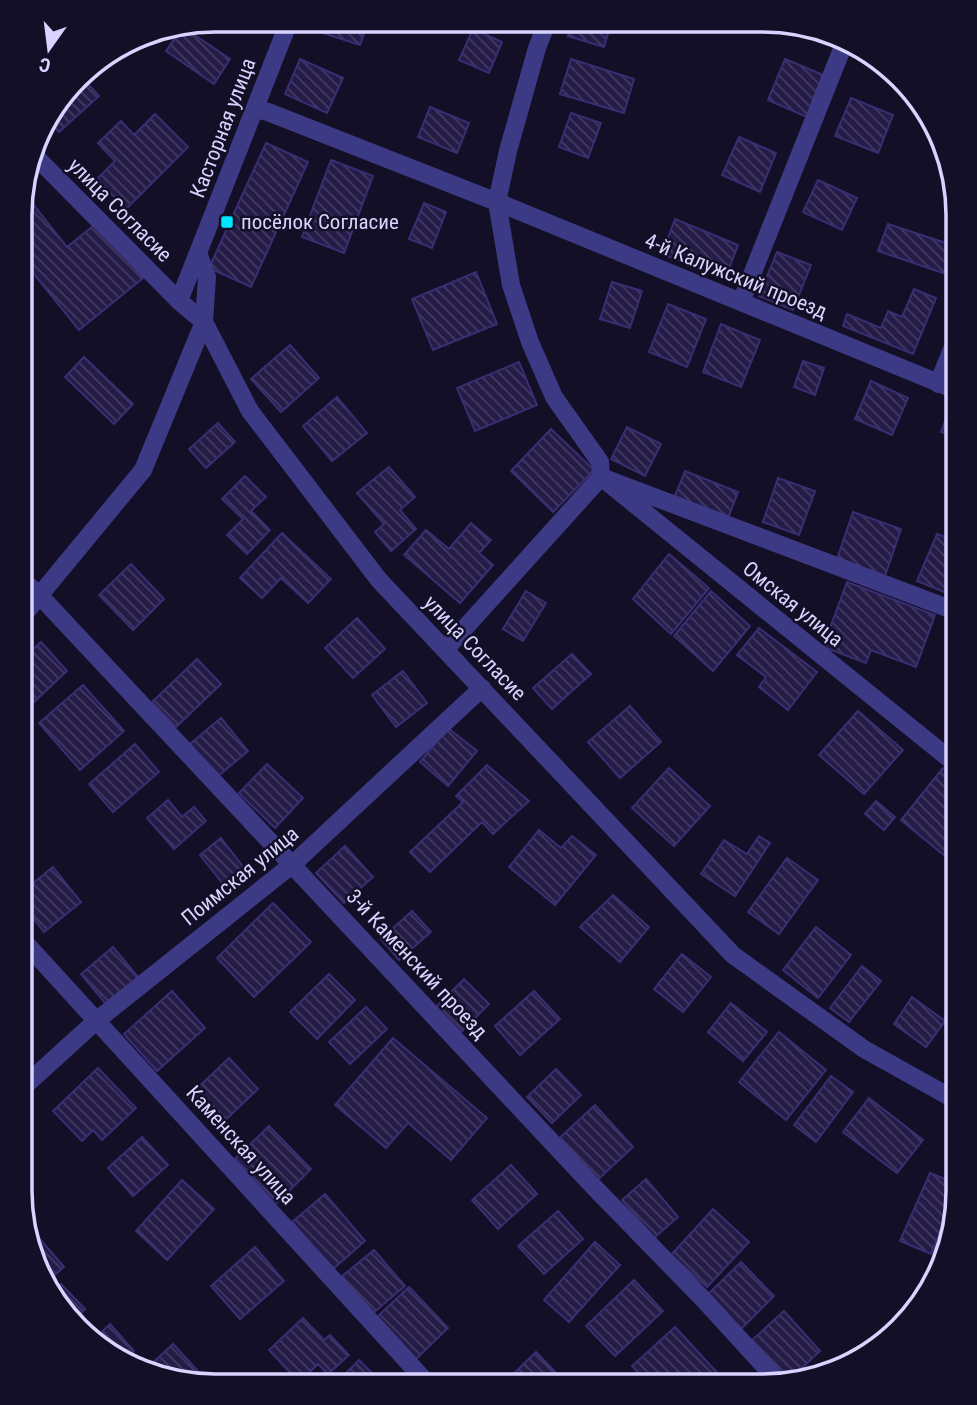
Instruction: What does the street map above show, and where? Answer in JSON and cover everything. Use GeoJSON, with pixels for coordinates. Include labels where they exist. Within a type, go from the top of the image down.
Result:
{"type":"FeatureCollection","features":[{"type":"Feature","properties":{"kind":"street","name":"Касторная улица"},"geometry":{"type":"LineString","coordinates":[[179,302],[285,32]]}},
{"type":"Feature","properties":{"kind":"street"},"geometry":{"type":"LineString","coordinates":[[497,202],[508,151],[543,32]]}},
{"type":"Feature","properties":{"kind":"street"},"geometry":{"type":"LineString","coordinates":[[740,302],[842,49]]}},
{"type":"Feature","properties":{"kind":"street","name":"4-й Калужский проезд"},"geometry":{"type":"LineString","coordinates":[[255,109],[497,202],[946,387]]}},
{"type":"Feature","properties":{"kind":"street","name":"улица Согласие"},"geometry":{"type":"LineString","coordinates":[[40,161],[179,302],[204,322],[250,411],[379,579],[733,955],[864,1049],[945,1094]]}},
{"type":"Feature","properties":{"kind":"street","name":"Омская улица"},"geometry":{"type":"LineString","coordinates":[[497,202],[511,285],[530,342],[554,397],[600,462],[601,477],[945,756]]}},
{"type":"Feature","properties":{"kind":"street"},"geometry":{"type":"LineString","coordinates":[[32,605],[143,470],[204,322],[207,277],[198,253]]}},
{"type":"Feature","properties":{"kind":"street"},"geometry":{"type":"LineString","coordinates":[[938,384],[946,364]]}},
{"type":"Feature","properties":{"kind":"street"},"geometry":{"type":"LineString","coordinates":[[445,650],[601,477]]}},
{"type":"Feature","properties":{"kind":"street","name":"Омская улица"},"geometry":{"type":"LineString","coordinates":[[601,477],[946,606]]}},
{"type":"Feature","properties":{"kind":"street","name":"3-й Каменский проезд"},"geometry":{"type":"LineString","coordinates":[[32,589],[771,1373]]}},
{"type":"Feature","properties":{"kind":"street","name":"Поимская улица"},"geometry":{"type":"LineString","coordinates":[[32,1079],[96,1021],[293,864],[482,688]]}},
{"type":"Feature","properties":{"kind":"street","name":"Каменская улица"},"geometry":{"type":"LineString","coordinates":[[32,950],[419,1374]]}},
{"type":"Feature","properties":{"kind":"building"},"geometry":{"type":"Polygon","coordinates":[[[320,32],[365,32],[360,45],[320,32]]]}},
{"type":"Feature","properties":{"kind":"building"},"geometry":{"type":"Polygon","coordinates":[[[472,32],[480,32],[502,42],[489,73],[459,60],[472,32]]]}},
{"type":"Feature","properties":{"kind":"building"},"geometry":{"type":"Polygon","coordinates":[[[569,32],[608,32],[604,47],[568,36],[569,32]]]}},
{"type":"Feature","properties":{"kind":"building"},"geometry":{"type":"Polygon","coordinates":[[[192,33],[230,59],[214,84],[166,51],[177,36],[192,33]]]}},
{"type":"Feature","properties":{"kind":"building"},"geometry":{"type":"Polygon","coordinates":[[[300,59],[343,78],[327,113],[285,94],[300,59]]]}},
{"type":"Feature","properties":{"kind":"building"},"geometry":{"type":"Polygon","coordinates":[[[571,59],[634,79],[624,113],[560,94],[571,59]]]}},
{"type":"Feature","properties":{"kind":"building"},"geometry":{"type":"Polygon","coordinates":[[[785,59],[826,76],[809,118],[768,100],[785,59]]]}},
{"type":"Feature","properties":{"kind":"building"},"geometry":{"type":"Polygon","coordinates":[[[88,83],[99,96],[59,132],[54,126],[88,83]]]}},
{"type":"Feature","properties":{"kind":"building"},"geometry":{"type":"Polygon","coordinates":[[[851,98],[893,115],[878,153],[835,136],[851,98]]]}},
{"type":"Feature","properties":{"kind":"building"},"geometry":{"type":"Polygon","coordinates":[[[430,107],[469,123],[457,153],[418,137],[430,107]]]}},
{"type":"Feature","properties":{"kind":"building"},"geometry":{"type":"Polygon","coordinates":[[[571,113],[601,123],[588,158],[559,147],[571,113]]]}},
{"type":"Feature","properties":{"kind":"building"},"geometry":{"type":"Polygon","coordinates":[[[155,114],[188,147],[126,209],[97,179],[115,161],[98,143],[121,121],[134,135],[155,114]]]}},
{"type":"Feature","properties":{"kind":"building"},"geometry":{"type":"Polygon","coordinates":[[[739,137],[776,153],[760,192],[722,175],[739,137]]]}},
{"type":"Feature","properties":{"kind":"building"},"geometry":{"type":"Polygon","coordinates":[[[266,143],[308,162],[251,287],[209,268],[266,143]]]}},
{"type":"Feature","properties":{"kind":"building"},"geometry":{"type":"Polygon","coordinates":[[[331,160],[373,176],[344,253],[302,237],[331,160]]]}},
{"type":"Feature","properties":{"kind":"building"},"geometry":{"type":"Polygon","coordinates":[[[818,180],[857,198],[842,230],[803,212],[818,180]]]}},
{"type":"Feature","properties":{"kind":"building"},"geometry":{"type":"Polygon","coordinates":[[[32,203],[67,247],[98,222],[143,278],[79,330],[32,272],[32,203]]]}},
{"type":"Feature","properties":{"kind":"building"},"geometry":{"type":"Polygon","coordinates":[[[424,203],[446,212],[432,248],[409,239],[424,203]]]}},
{"type":"Feature","properties":{"kind":"building"},"geometry":{"type":"Polygon","coordinates":[[[675,219],[738,245],[725,279],[662,254],[675,219]]]}},
{"type":"Feature","properties":{"kind":"building"},"geometry":{"type":"Polygon","coordinates":[[[888,224],[946,243],[946,274],[878,251],[888,224]]]}},
{"type":"Feature","properties":{"kind":"building"},"geometry":{"type":"Polygon","coordinates":[[[777,252],[811,265],[793,310],[759,296],[777,252]]]}},
{"type":"Feature","properties":{"kind":"building"},"geometry":{"type":"Polygon","coordinates":[[[476,272],[497,324],[433,350],[412,299],[476,272]]]}},
{"type":"Feature","properties":{"kind":"building"},"geometry":{"type":"Polygon","coordinates":[[[612,282],[642,291],[630,328],[600,319],[612,282]]]}},
{"type":"Feature","properties":{"kind":"building"},"geometry":{"type":"Polygon","coordinates":[[[914,289],[936,298],[913,354],[843,326],[847,314],[881,328],[888,311],[902,317],[914,289]]]}},
{"type":"Feature","properties":{"kind":"building"},"geometry":{"type":"Polygon","coordinates":[[[668,304],[706,319],[687,367],[649,352],[668,304]]]}},
{"type":"Feature","properties":{"kind":"building"},"geometry":{"type":"Polygon","coordinates":[[[721,324],[760,340],[741,387],[703,372],[721,324]]]}},
{"type":"Feature","properties":{"kind":"building"},"geometry":{"type":"Polygon","coordinates":[[[290,345],[319,378],[281,412],[251,379],[290,345]]]}},
{"type":"Feature","properties":{"kind":"building"},"geometry":{"type":"Polygon","coordinates":[[[84,357],[133,404],[114,424],[65,377],[84,357]]]}},
{"type":"Feature","properties":{"kind":"building"},"geometry":{"type":"Polygon","coordinates":[[[803,361],[824,368],[815,395],[794,387],[803,361]]]}},
{"type":"Feature","properties":{"kind":"building"},"geometry":{"type":"Polygon","coordinates":[[[519,362],[537,405],[475,431],[457,388],[519,362]]]}},
{"type":"Feature","properties":{"kind":"building"},"geometry":{"type":"Polygon","coordinates":[[[871,381],[908,398],[892,435],[855,419],[871,381]]]}},
{"type":"Feature","properties":{"kind":"building"},"geometry":{"type":"Polygon","coordinates":[[[337,397],[367,433],[332,461],[303,426],[337,397]]]}},
{"type":"Feature","properties":{"kind":"building"},"geometry":{"type":"Polygon","coordinates":[[[946,419],[946,434],[941,432],[946,419]]]}},
{"type":"Feature","properties":{"kind":"building"},"geometry":{"type":"Polygon","coordinates":[[[218,423],[235,442],[206,468],[189,449],[218,423]]]}},
{"type":"Feature","properties":{"kind":"building"},"geometry":{"type":"Polygon","coordinates":[[[627,427],[661,444],[645,476],[611,459],[627,427]]]}},
{"type":"Feature","properties":{"kind":"building"},"geometry":{"type":"Polygon","coordinates":[[[551,429],[594,470],[553,512],[511,471],[551,429]]]}},
{"type":"Feature","properties":{"kind":"building"},"geometry":{"type":"Polygon","coordinates":[[[389,467],[415,497],[400,510],[416,529],[391,551],[375,532],[384,524],[357,493],[389,467]]]}},
{"type":"Feature","properties":{"kind":"building"},"geometry":{"type":"Polygon","coordinates":[[[685,471],[738,492],[728,518],[675,496],[685,471]]]}},
{"type":"Feature","properties":{"kind":"building"},"geometry":{"type":"Polygon","coordinates":[[[245,476],[266,497],[251,511],[270,530],[247,554],[227,535],[243,519],[222,499],[245,476]]]}},
{"type":"Feature","properties":{"kind":"building"},"geometry":{"type":"Polygon","coordinates":[[[778,478],[815,491],[799,535],[763,522],[778,478]]]}},
{"type":"Feature","properties":{"kind":"building"},"geometry":{"type":"Polygon","coordinates":[[[853,512],[901,529],[885,576],[837,559],[853,512]]]}},
{"type":"Feature","properties":{"kind":"building"},"geometry":{"type":"Polygon","coordinates":[[[471,523],[491,540],[479,553],[493,565],[460,603],[404,555],[426,530],[449,549],[471,523]]]}},
{"type":"Feature","properties":{"kind":"building"},"geometry":{"type":"Polygon","coordinates":[[[282,533],[331,579],[308,603],[281,578],[262,598],[240,578],[282,533]]]}},
{"type":"Feature","properties":{"kind":"building"},"geometry":{"type":"Polygon","coordinates":[[[937,534],[946,537],[946,593],[917,581],[937,534]]]}},
{"type":"Feature","properties":{"kind":"building"},"geometry":{"type":"Polygon","coordinates":[[[669,554],[709,588],[671,634],[633,599],[669,554]]]}},
{"type":"Feature","properties":{"kind":"building"},"geometry":{"type":"Polygon","coordinates":[[[131,564],[164,599],[133,630],[99,595],[131,564]]]}},
{"type":"Feature","properties":{"kind":"building"},"geometry":{"type":"Polygon","coordinates":[[[847,582],[935,615],[916,667],[871,650],[866,663],[823,647],[847,582]]]}},
{"type":"Feature","properties":{"kind":"building"},"geometry":{"type":"Polygon","coordinates":[[[526,591],[546,603],[523,641],[503,629],[526,591]]]}},
{"type":"Feature","properties":{"kind":"building"},"geometry":{"type":"Polygon","coordinates":[[[711,591],[750,626],[713,671],[674,636],[711,591]]]}},
{"type":"Feature","properties":{"kind":"building"},"geometry":{"type":"Polygon","coordinates":[[[357,618],[385,649],[353,678],[325,648],[357,618]]]}},
{"type":"Feature","properties":{"kind":"building"},"geometry":{"type":"Polygon","coordinates":[[[759,628],[817,672],[788,710],[759,687],[766,677],[737,655],[759,628]]]}},
{"type":"Feature","properties":{"kind":"building"},"geometry":{"type":"Polygon","coordinates":[[[41,642],[67,671],[34,702],[32,700],[32,650],[41,642]]]}},
{"type":"Feature","properties":{"kind":"building"},"geometry":{"type":"Polygon","coordinates":[[[572,654],[591,674],[552,709],[533,688],[572,654]]]}},
{"type":"Feature","properties":{"kind":"building"},"geometry":{"type":"Polygon","coordinates":[[[197,659],[221,684],[176,727],[152,702],[197,659]]]}},
{"type":"Feature","properties":{"kind":"building"},"geometry":{"type":"Polygon","coordinates":[[[403,671],[427,703],[396,727],[372,695],[403,671]]]}},
{"type":"Feature","properties":{"kind":"building"},"geometry":{"type":"Polygon","coordinates":[[[83,685],[124,731],[80,770],[39,723],[83,685]]]}},
{"type":"Feature","properties":{"kind":"building"},"geometry":{"type":"Polygon","coordinates":[[[630,706],[661,742],[620,778],[588,742],[630,706]]]}},
{"type":"Feature","properties":{"kind":"building"},"geometry":{"type":"Polygon","coordinates":[[[858,711],[903,750],[864,794],[819,755],[858,711]]]}},
{"type":"Feature","properties":{"kind":"building"},"geometry":{"type":"Polygon","coordinates":[[[221,718],[248,751],[217,777],[190,744],[221,718]]]}},
{"type":"Feature","properties":{"kind":"building"},"geometry":{"type":"Polygon","coordinates":[[[448,728],[477,751],[448,786],[420,762],[448,728]]]}},
{"type":"Feature","properties":{"kind":"building"},"geometry":{"type":"Polygon","coordinates":[[[135,744],[159,772],[113,812],[89,784],[135,744]]]}},
{"type":"Feature","properties":{"kind":"building"},"geometry":{"type":"Polygon","coordinates":[[[267,764],[303,798],[275,828],[239,793],[267,764]]]}},
{"type":"Feature","properties":{"kind":"building"},"geometry":{"type":"Polygon","coordinates":[[[487,765],[529,801],[493,834],[482,822],[430,872],[410,852],[463,802],[456,796],[487,765]]]}},
{"type":"Feature","properties":{"kind":"building"},"geometry":{"type":"Polygon","coordinates":[[[669,768],[710,806],[674,846],[632,808],[669,768]]]}},
{"type":"Feature","properties":{"kind":"building"},"geometry":{"type":"Polygon","coordinates":[[[943,768],[945,770],[945,856],[901,820],[943,768]]]}},
{"type":"Feature","properties":{"kind":"building"},"geometry":{"type":"Polygon","coordinates":[[[168,800],[182,817],[194,807],[206,821],[174,849],[147,818],[168,800]]]}},
{"type":"Feature","properties":{"kind":"building"},"geometry":{"type":"Polygon","coordinates":[[[876,801],[895,817],[884,830],[865,814],[876,801]]]}},
{"type":"Feature","properties":{"kind":"building"},"geometry":{"type":"Polygon","coordinates":[[[539,830],[561,848],[572,836],[596,855],[555,905],[509,867],[539,830]]]}},
{"type":"Feature","properties":{"kind":"building"},"geometry":{"type":"Polygon","coordinates":[[[759,836],[770,843],[735,896],[701,874],[724,840],[747,854],[759,836]]]}},
{"type":"Feature","properties":{"kind":"building"},"geometry":{"type":"Polygon","coordinates":[[[221,838],[248,873],[227,889],[200,855],[221,838]]]}},
{"type":"Feature","properties":{"kind":"building"},"geometry":{"type":"Polygon","coordinates":[[[345,846],[373,877],[344,903],[316,873],[345,846]]]}},
{"type":"Feature","properties":{"kind":"building"},"geometry":{"type":"Polygon","coordinates":[[[787,858],[818,880],[779,934],[748,912],[787,858]]]}},
{"type":"Feature","properties":{"kind":"building"},"geometry":{"type":"Polygon","coordinates":[[[53,867],[81,902],[44,932],[32,916],[32,884],[53,867]]]}},
{"type":"Feature","properties":{"kind":"building"},"geometry":{"type":"Polygon","coordinates":[[[613,895],[649,927],[620,962],[580,927],[613,895]]]}},
{"type":"Feature","properties":{"kind":"building"},"geometry":{"type":"Polygon","coordinates":[[[273,903],[311,942],[254,997],[217,958],[273,903]]]}},
{"type":"Feature","properties":{"kind":"building"},"geometry":{"type":"Polygon","coordinates":[[[412,911],[431,932],[399,960],[381,939],[412,911]]]}},
{"type":"Feature","properties":{"kind":"building"},"geometry":{"type":"Polygon","coordinates":[[[816,927],[851,955],[818,998],[783,970],[816,927]]]}},
{"type":"Feature","properties":{"kind":"building"},"geometry":{"type":"Polygon","coordinates":[[[113,947],[138,977],[106,1004],[81,974],[113,947]]]}},
{"type":"Feature","properties":{"kind":"building"},"geometry":{"type":"Polygon","coordinates":[[[682,954],[711,977],[683,1012],[654,989],[682,954]]]}},
{"type":"Feature","properties":{"kind":"building"},"geometry":{"type":"Polygon","coordinates":[[[862,966],[881,981],[849,1022],[830,1008],[862,966]]]}},
{"type":"Feature","properties":{"kind":"building"},"geometry":{"type":"Polygon","coordinates":[[[329,974],[355,1000],[317,1039],[290,1012],[329,974]]]}},
{"type":"Feature","properties":{"kind":"building"},"geometry":{"type":"Polygon","coordinates":[[[464,979],[489,1004],[461,1032],[436,1007],[464,979]]]}},
{"type":"Feature","properties":{"kind":"building"},"geometry":{"type":"Polygon","coordinates":[[[172,991],[205,1028],[157,1071],[124,1034],[172,991]]]}},
{"type":"Feature","properties":{"kind":"building"},"geometry":{"type":"Polygon","coordinates":[[[534,991],[560,1019],[520,1055],[495,1026],[534,991]]]}},
{"type":"Feature","properties":{"kind":"building"},"geometry":{"type":"Polygon","coordinates":[[[912,997],[945,1021],[926,1047],[894,1024],[912,997]]]}},
{"type":"Feature","properties":{"kind":"building"},"geometry":{"type":"Polygon","coordinates":[[[731,1003],[767,1032],[743,1061],[708,1032],[731,1003]]]}},
{"type":"Feature","properties":{"kind":"building"},"geometry":{"type":"Polygon","coordinates":[[[366,1007],[387,1029],[350,1064],[329,1042],[366,1007]]]}},
{"type":"Feature","properties":{"kind":"building"},"geometry":{"type":"Polygon","coordinates":[[[779,1032],[826,1070],[786,1120],[739,1082],[779,1032]]]}},
{"type":"Feature","properties":{"kind":"building"},"geometry":{"type":"Polygon","coordinates":[[[393,1038],[487,1118],[451,1160],[408,1123],[386,1148],[335,1105],[393,1038]]]}},
{"type":"Feature","properties":{"kind":"building"},"geometry":{"type":"Polygon","coordinates":[[[229,1058],[258,1089],[217,1128],[188,1097],[229,1058]]]}},
{"type":"Feature","properties":{"kind":"building"},"geometry":{"type":"Polygon","coordinates":[[[98,1068],[136,1108],[102,1140],[93,1130],[82,1141],[53,1111],[98,1068]]]}},
{"type":"Feature","properties":{"kind":"building"},"geometry":{"type":"Polygon","coordinates":[[[556,1069],[581,1095],[552,1123],[527,1097],[556,1069]]]}},
{"type":"Feature","properties":{"kind":"building"},"geometry":{"type":"Polygon","coordinates":[[[831,1076],[853,1092],[816,1142],[794,1125],[831,1076]]]}},
{"type":"Feature","properties":{"kind":"building"},"geometry":{"type":"Polygon","coordinates":[[[869,1098],[923,1140],[897,1173],[843,1132],[869,1098]]]}},
{"type":"Feature","properties":{"kind":"building"},"geometry":{"type":"Polygon","coordinates":[[[595,1105],[633,1147],[592,1185],[554,1143],[595,1105]]]}},
{"type":"Feature","properties":{"kind":"building"},"geometry":{"type":"Polygon","coordinates":[[[269,1126],[311,1169],[277,1203],[235,1159],[269,1126]]]}},
{"type":"Feature","properties":{"kind":"building"},"geometry":{"type":"Polygon","coordinates":[[[142,1137],[168,1165],[133,1196],[108,1168],[142,1137]]]}},
{"type":"Feature","properties":{"kind":"building"},"geometry":{"type":"Polygon","coordinates":[[[511,1165],[537,1194],[498,1229],[472,1200],[511,1165]]]}},
{"type":"Feature","properties":{"kind":"building"},"geometry":{"type":"Polygon","coordinates":[[[930,1173],[945,1179],[942,1226],[931,1254],[900,1241],[930,1173]]]}},
{"type":"Feature","properties":{"kind":"building"},"geometry":{"type":"Polygon","coordinates":[[[646,1179],[678,1217],[654,1238],[622,1200],[646,1179]]]}},
{"type":"Feature","properties":{"kind":"building"},"geometry":{"type":"Polygon","coordinates":[[[182,1180],[214,1209],[167,1260],[136,1231],[182,1180]]]}},
{"type":"Feature","properties":{"kind":"building"},"geometry":{"type":"Polygon","coordinates":[[[325,1194],[365,1241],[333,1269],[292,1222],[325,1194]]]}},
{"type":"Feature","properties":{"kind":"building"},"geometry":{"type":"Polygon","coordinates":[[[713,1209],[749,1242],[707,1287],[671,1255],[713,1209]]]}},
{"type":"Feature","properties":{"kind":"building"},"geometry":{"type":"Polygon","coordinates":[[[558,1211],[583,1239],[544,1274],[518,1246],[558,1211]]]}},
{"type":"Feature","properties":{"kind":"building"},"geometry":{"type":"Polygon","coordinates":[[[38,1236],[64,1267],[53,1277],[38,1236]]]}},
{"type":"Feature","properties":{"kind":"building"},"geometry":{"type":"Polygon","coordinates":[[[595,1242],[620,1265],[569,1322],[544,1300],[595,1242]]]}},
{"type":"Feature","properties":{"kind":"building"},"geometry":{"type":"Polygon","coordinates":[[[255,1247],[284,1281],[240,1319],[211,1286],[255,1247]]]}},
{"type":"Feature","properties":{"kind":"building"},"geometry":{"type":"Polygon","coordinates":[[[374,1250],[405,1286],[372,1314],[341,1277],[374,1250]]]}},
{"type":"Feature","properties":{"kind":"building"},"geometry":{"type":"Polygon","coordinates":[[[741,1262],[774,1296],[737,1333],[703,1299],[741,1262]]]}},
{"type":"Feature","properties":{"kind":"building"},"geometry":{"type":"Polygon","coordinates":[[[634,1280],[663,1311],[615,1356],[586,1326],[634,1280]]]}},
{"type":"Feature","properties":{"kind":"building"},"geometry":{"type":"Polygon","coordinates":[[[61,1284],[85,1309],[80,1314],[62,1292],[59,1286],[61,1284]]]}},
{"type":"Feature","properties":{"kind":"building"},"geometry":{"type":"Polygon","coordinates":[[[409,1287],[448,1328],[416,1359],[377,1317],[409,1287]]]}},
{"type":"Feature","properties":{"kind":"building"},"geometry":{"type":"Polygon","coordinates":[[[784,1311],[820,1351],[800,1369],[779,1372],[750,1342],[784,1311]]]}},
{"type":"Feature","properties":{"kind":"building"},"geometry":{"type":"Polygon","coordinates":[[[303,1318],[324,1340],[330,1335],[349,1355],[328,1374],[318,1364],[307,1374],[292,1374],[269,1350],[303,1318]]]}},
{"type":"Feature","properties":{"kind":"building"},"geometry":{"type":"Polygon","coordinates":[[[110,1324],[134,1351],[131,1354],[100,1333],[110,1324]]]}},
{"type":"Feature","properties":{"kind":"building"},"geometry":{"type":"Polygon","coordinates":[[[675,1327],[719,1374],[640,1374],[632,1366],[675,1327]]]}},
{"type":"Feature","properties":{"kind":"building"},"geometry":{"type":"Polygon","coordinates":[[[173,1344],[200,1373],[190,1372],[153,1363],[173,1344]]]}},
{"type":"Feature","properties":{"kind":"building"},"geometry":{"type":"Polygon","coordinates":[[[536,1352],[557,1374],[513,1374],[536,1352]]]}},
{"type":"Feature","properties":{"kind":"building"},"geometry":{"type":"Polygon","coordinates":[[[359,1360],[373,1374],[345,1374],[359,1360]]]}},
{"type":"Feature","properties":{"kind":"place","name":"посёлок Согласие"},"geometry":{"type":"Point","coordinates":[227,222]}}]}
